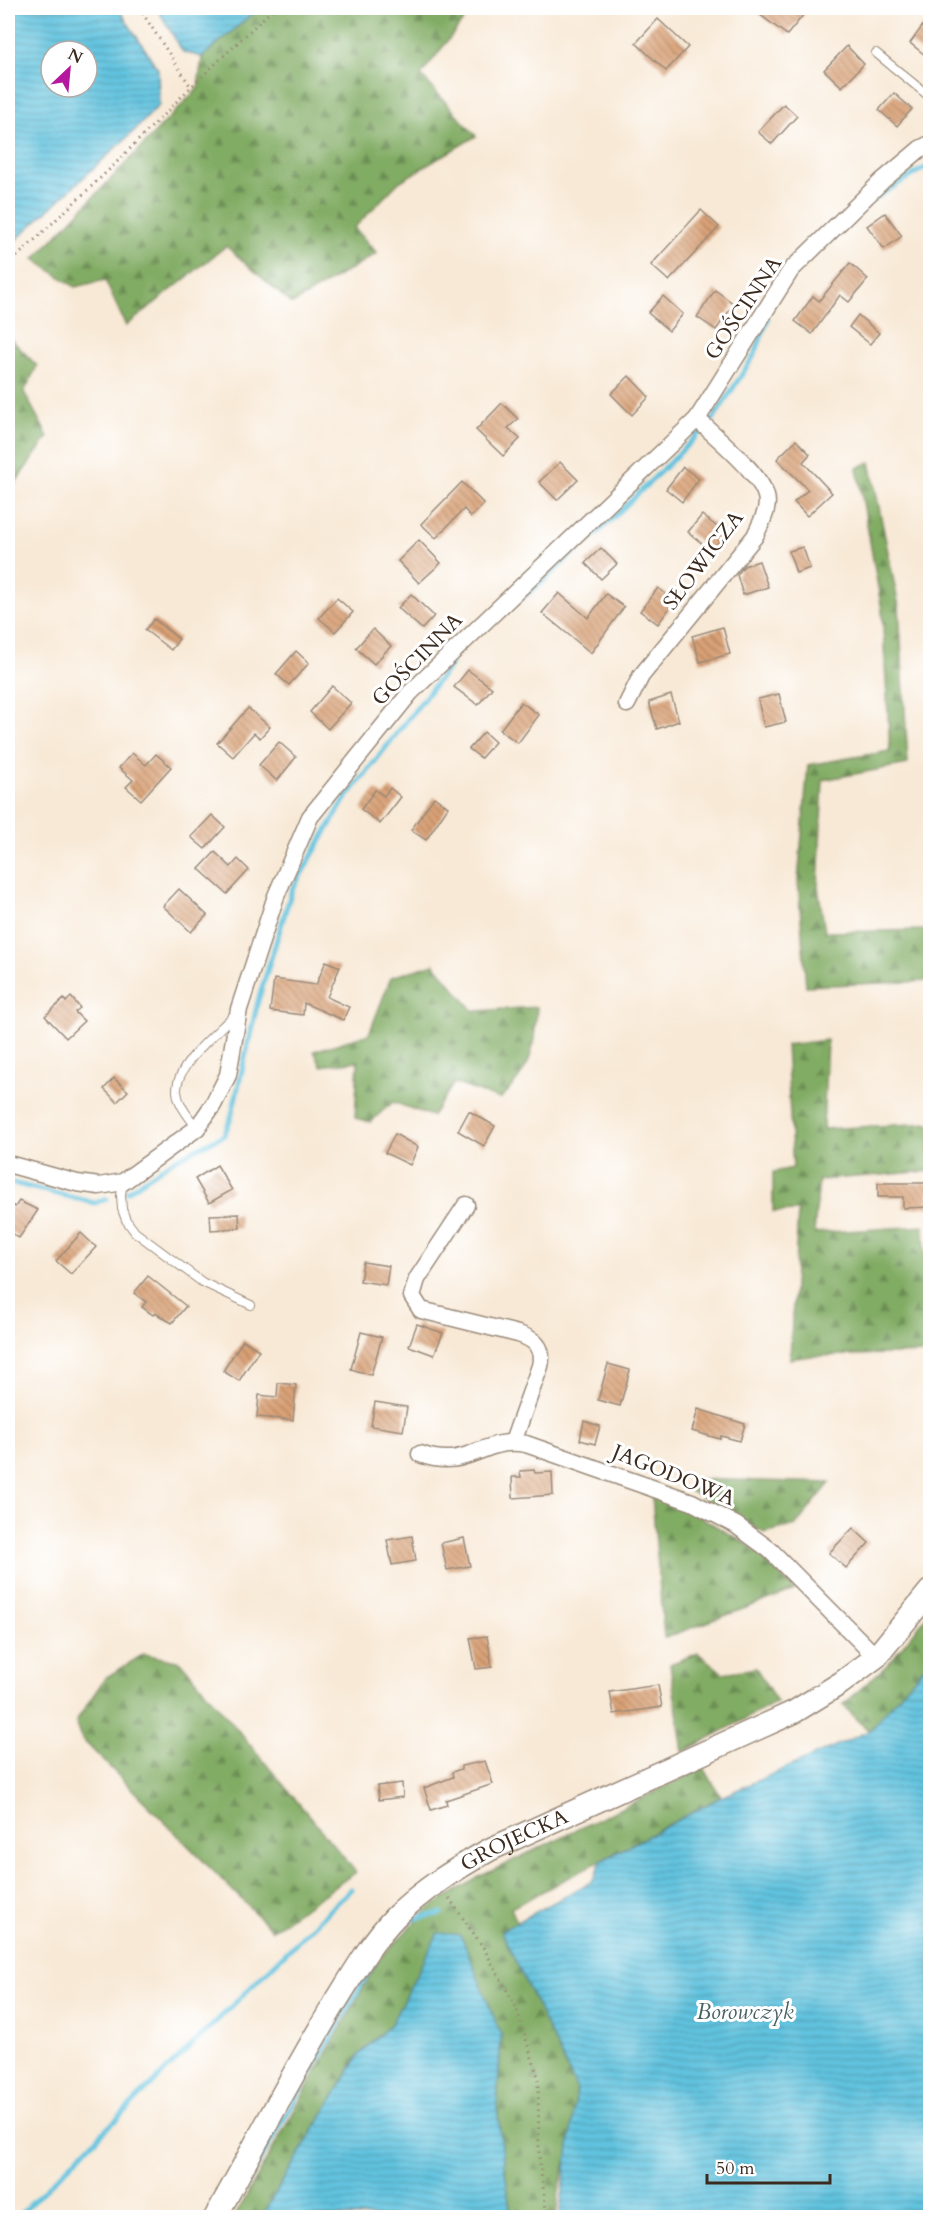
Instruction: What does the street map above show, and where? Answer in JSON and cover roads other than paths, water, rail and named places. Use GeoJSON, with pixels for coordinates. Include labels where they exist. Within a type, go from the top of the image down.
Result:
{"type":"FeatureCollection","features":[{"type":"Feature","properties":{"kind":"street","name":"GOŚCINNA"},"geometry":{"type":"LineString","coordinates":[[8,1164],[76,1184],[99,1186],[123,1182],[197,1128],[213,1105],[228,1075],[239,1009],[276,896],[310,817],[410,693],[697,419],[791,270],[882,181],[920,149],[930,144]]}},
{"type":"Feature","properties":{"kind":"street","name":"SŁOWICZA"},"geometry":{"type":"LineString","coordinates":[[627,704],[641,676],[755,536],[765,516],[766,496],[753,474],[697,419]]}},
{"type":"Feature","properties":{"kind":"street"},"geometry":{"type":"LineString","coordinates":[[466,1204],[417,1279],[412,1296],[421,1310],[518,1334],[528,1337],[537,1344],[541,1353],[540,1366],[513,1442]]}},
{"type":"Feature","properties":{"kind":"street","name":"JAGODOWA"},"geometry":{"type":"LineString","coordinates":[[420,1454],[436,1459],[454,1460],[493,1445],[513,1442],[541,1448],[692,1502],[735,1525],[770,1550],[876,1657]]}},
{"type":"Feature","properties":{"kind":"street","name":"GROJECKA"},"geometry":{"type":"LineString","coordinates":[[215,2217],[359,1962],[396,1916],[437,1882],[491,1849],[794,1712],[841,1683],[876,1657],[930,1591]]}},
{"type":"Feature","properties":{"kind":"lane"},"geometry":{"type":"LineString","coordinates":[[876,52],[930,97]]}},
{"type":"Feature","properties":{"kind":"lane"},"geometry":{"type":"LineString","coordinates":[[197,1128],[187,1115],[177,1094],[181,1073],[239,1009]]}},
{"type":"Feature","properties":{"kind":"lane"},"geometry":{"type":"LineString","coordinates":[[123,1182],[122,1209],[126,1220],[135,1232],[202,1282],[251,1305]]}},
{"type":"Feature","properties":{"kind":"water"},"geometry":{"type":"Polygon","coordinates":[[[8,8],[118,8],[158,69],[159,105],[133,132],[8,247],[8,8]]]}},
{"type":"Feature","properties":{"kind":"water"},"geometry":{"type":"Polygon","coordinates":[[[157,8],[259,8],[202,57],[183,52],[157,8]]]}},
{"type":"Feature","properties":{"kind":"water","name":"Borowczyk"},"geometry":{"type":"Polygon","coordinates":[[[930,1660],[930,2217],[562,2217],[560,2211],[577,2089],[501,1931],[593,1881],[601,1861],[721,1797],[869,1731],[930,1660]]]}},
{"type":"Feature","properties":{"kind":"water"},"geometry":{"type":"Polygon","coordinates":[[[438,1933],[461,1935],[501,2035],[497,2107],[511,2217],[261,2217],[359,2055],[391,2024],[438,1933]]]}},
{"type":"Feature","properties":{"kind":"waterway"},"geometry":{"type":"LineString","coordinates":[[873,200],[930,166]]}},
{"type":"Feature","properties":{"kind":"waterway"},"geometry":{"type":"LineString","coordinates":[[514,604],[540,584],[608,523],[712,421],[755,354],[768,319]]}},
{"type":"Feature","properties":{"kind":"waterway"},"geometry":{"type":"LineString","coordinates":[[127,1192],[172,1161],[224,1135],[231,1118],[258,1001],[292,890],[344,801],[451,664]]}},
{"type":"Feature","properties":{"kind":"waterway"},"geometry":{"type":"LineString","coordinates":[[8,1182],[95,1203],[107,1199]]}},
{"type":"Feature","properties":{"kind":"waterway"},"geometry":{"type":"LineString","coordinates":[[16,2218],[351,1889]]}},
{"type":"Feature","properties":{"kind":"waterway"},"geometry":{"type":"LineString","coordinates":[[392,1936],[412,1919],[442,1913]]}},
{"type":"Feature","properties":{"kind":"waterway"},"geometry":{"type":"LineString","coordinates":[[237,2200],[373,1964]]}}]}
